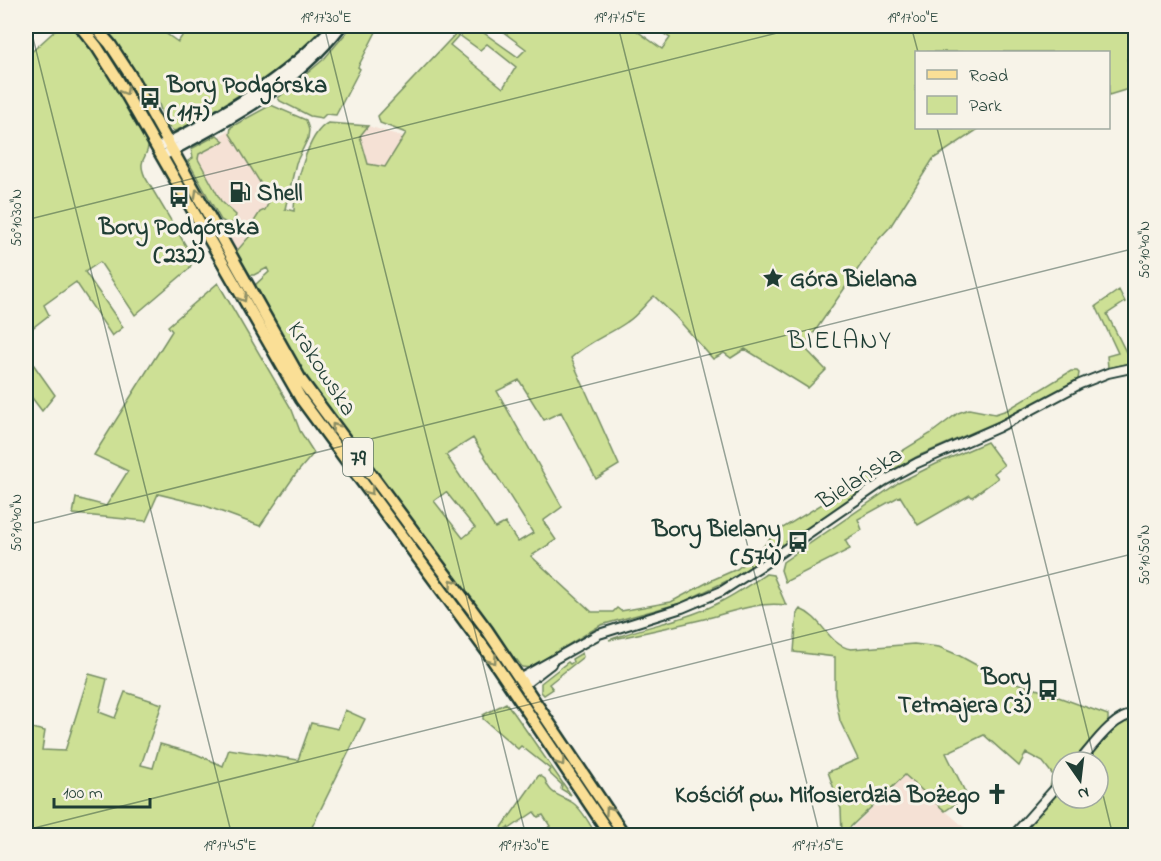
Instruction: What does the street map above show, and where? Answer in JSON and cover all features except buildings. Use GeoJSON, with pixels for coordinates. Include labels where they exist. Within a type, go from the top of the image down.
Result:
{"type":"FeatureCollection","features":[{"type":"Feature","properties":{"kind":"main road","name":"Krakowska"},"geometry":{"type":"LineString","coordinates":[[80,26],[107,62],[301,399],[488,653],[611,836]]}},
{"type":"Feature","properties":{"kind":"main road","name":"Krakowska"},"geometry":{"type":"LineString","coordinates":[[93,26],[105,38],[126,67],[301,380],[468,603],[626,836]]}},
{"type":"Feature","properties":{"kind":"main road"},"geometry":{"type":"LineString","coordinates":[[160,152],[262,88],[306,53],[333,26]]}},
{"type":"Feature","properties":{"kind":"main road"},"geometry":{"type":"LineString","coordinates":[[171,146],[186,143],[284,83],[313,58],[341,26]]}},
{"type":"Feature","properties":{"kind":"main road"},"geometry":{"type":"LineString","coordinates":[[183,167],[186,143]]}},
{"type":"Feature","properties":{"kind":"street","name":"Bielańska"},"geometry":{"type":"LineString","coordinates":[[523,681],[590,638],[609,629],[708,598],[757,569],[894,475],[923,460],[990,431],[1080,384],[1108,373],[1136,367]]}},
{"type":"Feature","properties":{"kind":"street"},"geometry":{"type":"LineString","coordinates":[[1090,750],[1122,717],[1136,714]]}},
{"type":"Feature","properties":{"kind":"street"},"geometry":{"type":"LineString","coordinates":[[1013,836],[1050,794]]}},
{"type":"Feature","properties":{"kind":"shaded area"},"geometry":{"type":"Polygon","coordinates":[[[368,126],[404,137],[385,167],[368,165],[360,136],[368,126]]]}},
{"type":"Feature","properties":{"kind":"shaded area","name":"Shell"},"geometry":{"type":"Polygon","coordinates":[[[228,131],[261,184],[263,195],[269,202],[253,223],[249,237],[236,252],[221,220],[225,223],[231,208],[221,201],[198,159],[199,154],[228,131]]]}},
{"type":"Feature","properties":{"kind":"shaded area"},"geometry":{"type":"Polygon","coordinates":[[[905,775],[973,835],[844,836],[905,775]]]}},
{"type":"Feature","properties":{"kind":"green space"},"geometry":{"type":"Polygon","coordinates":[[[60,26],[75,26],[113,80],[148,142],[142,165],[145,177],[193,261],[189,269],[135,315],[100,262],[85,272],[123,327],[112,336],[76,282],[44,305],[49,315],[26,333],[26,57],[60,26]]]}},
{"type":"Feature","properties":{"kind":"green space"},"geometry":{"type":"Polygon","coordinates":[[[97,26],[125,26],[133,29],[132,26],[155,26],[178,42],[189,26],[327,26],[312,43],[281,70],[184,130],[182,128],[174,131],[166,125],[158,95],[153,87],[147,90],[97,26]]]}},
{"type":"Feature","properties":{"kind":"green space"},"geometry":{"type":"Polygon","coordinates":[[[352,26],[379,26],[336,115],[326,114],[322,118],[310,116],[280,101],[278,98],[324,59],[352,26]]]}},
{"type":"Feature","properties":{"kind":"green space"},"geometry":{"type":"Polygon","coordinates":[[[463,26],[474,26],[518,57],[526,49],[502,31],[507,26],[630,26],[662,49],[670,38],[652,26],[1135,26],[1135,54],[1127,59],[1135,87],[1110,95],[1110,51],[915,51],[915,129],[978,129],[933,159],[890,227],[878,240],[804,347],[826,370],[808,388],[745,349],[731,358],[724,353],[713,359],[654,296],[631,319],[584,347],[571,358],[619,465],[596,479],[561,412],[544,420],[519,380],[497,391],[562,507],[543,521],[556,540],[531,556],[592,612],[613,612],[617,608],[621,611],[671,602],[737,569],[761,549],[776,532],[880,469],[897,454],[930,434],[958,413],[969,409],[995,414],[1007,410],[1071,371],[1079,373],[1078,379],[999,421],[918,456],[893,470],[735,577],[681,603],[601,625],[530,668],[522,667],[515,660],[311,388],[253,287],[269,272],[267,268],[250,275],[236,252],[249,237],[253,223],[269,202],[263,195],[261,184],[230,134],[231,127],[271,105],[306,120],[309,130],[308,138],[296,163],[285,209],[294,211],[296,190],[303,163],[314,138],[321,129],[328,123],[368,126],[360,136],[368,164],[385,167],[406,133],[380,123],[378,116],[463,26]],[[459,35],[450,45],[503,88],[516,67],[487,44],[480,50],[459,35]],[[473,438],[446,455],[495,528],[505,523],[518,542],[533,533],[473,438]],[[446,492],[434,501],[463,538],[475,528],[446,492]]]}},
{"type":"Feature","properties":{"kind":"green space"},"geometry":{"type":"Polygon","coordinates":[[[217,135],[224,141],[199,154],[198,159],[221,201],[236,215],[234,222],[228,224],[221,220],[188,161],[193,158],[191,149],[217,135]]]}},
{"type":"Feature","properties":{"kind":"green space"},"geometry":{"type":"Polygon","coordinates":[[[218,283],[292,410],[300,431],[314,453],[295,475],[260,526],[203,505],[158,494],[146,521],[73,514],[76,498],[106,506],[128,471],[94,455],[172,331],[168,326],[218,283]]]}},
{"type":"Feature","properties":{"kind":"green space"},"geometry":{"type":"Polygon","coordinates":[[[1119,290],[1125,302],[1107,314],[1126,352],[1132,352],[1134,362],[1108,368],[1107,356],[1118,353],[1096,306],[1119,290]]]}},
{"type":"Feature","properties":{"kind":"green space"},"geometry":{"type":"Polygon","coordinates":[[[26,354],[55,395],[42,411],[26,390],[26,354]]]}},
{"type":"Feature","properties":{"kind":"green space"},"geometry":{"type":"Polygon","coordinates":[[[987,442],[1004,465],[994,473],[998,478],[972,497],[970,495],[918,525],[900,496],[858,519],[862,530],[845,540],[850,549],[785,582],[781,570],[783,562],[898,483],[987,442]]]}},
{"type":"Feature","properties":{"kind":"green space"},"geometry":{"type":"Polygon","coordinates":[[[766,574],[773,575],[786,605],[753,606],[609,640],[703,610],[766,574]]]}},
{"type":"Feature","properties":{"kind":"green space"},"geometry":{"type":"Polygon","coordinates":[[[800,609],[808,613],[843,647],[851,649],[914,644],[939,647],[1000,678],[1108,715],[1108,722],[1082,750],[1050,750],[1050,771],[1043,762],[1026,753],[1019,766],[984,735],[946,753],[967,796],[945,811],[905,775],[842,835],[841,809],[828,772],[858,759],[840,721],[835,693],[835,657],[794,652],[797,613],[800,609]]]}},
{"type":"Feature","properties":{"kind":"green space"},"geometry":{"type":"Polygon","coordinates":[[[582,653],[583,657],[549,684],[553,689],[544,695],[541,692],[541,683],[568,662],[570,664],[573,662],[572,659],[582,653]]]}},
{"type":"Feature","properties":{"kind":"green space"},"geometry":{"type":"Polygon","coordinates":[[[89,674],[107,679],[99,712],[115,718],[125,692],[162,704],[141,765],[153,768],[160,744],[196,754],[223,766],[229,749],[298,760],[311,723],[338,729],[345,710],[365,719],[308,835],[26,835],[26,747],[31,728],[45,731],[42,750],[65,751],[89,674]]]}},
{"type":"Feature","properties":{"kind":"green space"},"geometry":{"type":"Polygon","coordinates":[[[506,703],[571,795],[561,789],[562,785],[548,772],[550,769],[521,746],[518,749],[483,719],[483,715],[506,703]]]}},
{"type":"Feature","properties":{"kind":"green space"},"geometry":{"type":"Polygon","coordinates":[[[1135,717],[1135,835],[1017,836],[1050,799],[1050,810],[1110,810],[1110,750],[1095,750],[1123,720],[1135,717]]]}},
{"type":"Feature","properties":{"kind":"green space"},"geometry":{"type":"Polygon","coordinates":[[[539,775],[545,779],[553,792],[576,806],[596,835],[549,835],[545,830],[550,826],[543,815],[538,817],[534,812],[509,829],[508,827],[500,830],[539,775]]]}},
{"type":"Feature","properties":{"kind":"place","name":"Bory Podgórska (117)"},"geometry":{"type":"Point","coordinates":[150,98]}},
{"type":"Feature","properties":{"kind":"place","name":"Shell"},"geometry":{"type":"Point","coordinates":[240,192]}},
{"type":"Feature","properties":{"kind":"place","name":"Bory Podgórska (232)"},"geometry":{"type":"Point","coordinates":[179,197]}},
{"type":"Feature","properties":{"kind":"place","name":"Góra Bielana"},"geometry":{"type":"Point","coordinates":[773,278]}},
{"type":"Feature","properties":{"kind":"place","name":"Bory Bielany (574)"},"geometry":{"type":"Point","coordinates":[798,542]}},
{"type":"Feature","properties":{"kind":"place","name":"Bory Tetmajera (3)"},"geometry":{"type":"Point","coordinates":[1048,690]}},
{"type":"Feature","properties":{"kind":"place","name":"Kościół pw. Miłosierdzia Bożego"},"geometry":{"type":"Point","coordinates":[997,794]}},
{"type":"Feature","properties":{"kind":"district","name":"BIELANY"},"geometry":{"type":"Point","coordinates":[840,339]}}]}
